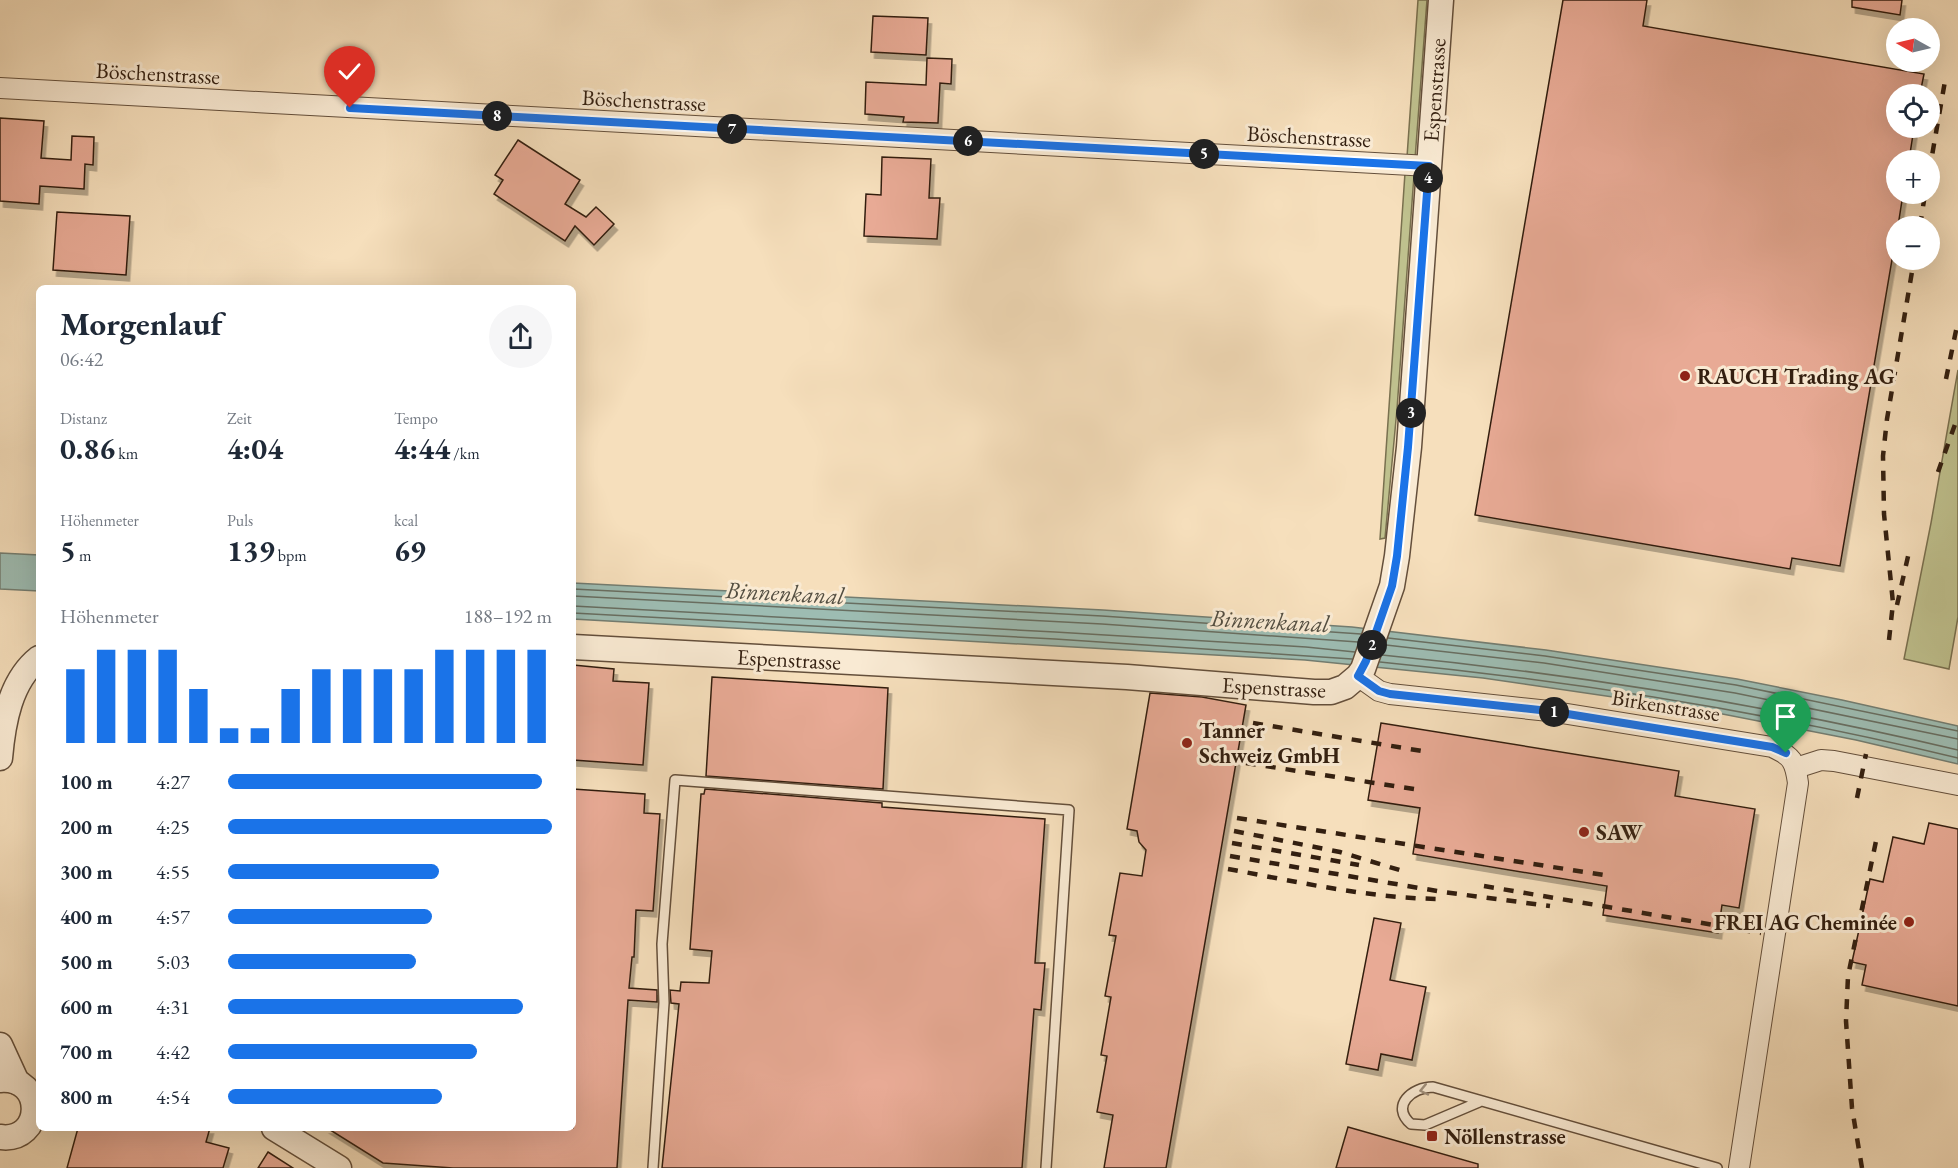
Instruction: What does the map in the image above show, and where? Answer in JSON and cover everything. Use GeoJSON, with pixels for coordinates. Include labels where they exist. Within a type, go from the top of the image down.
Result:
{"type":"FeatureCollection","features":[{"type":"Feature","properties":{"kind":"street","name":"Espenstrasse"},"geometry":{"type":"LineString","coordinates":[[576,647],[1115,676],[1314,692],[1332,692],[1352,682],[1366,661],[1387,602],[1397,556],[1408,447],[1441,0]]}},
{"type":"Feature","properties":{"kind":"street","name":"Böschenstrasse"},"geometry":{"type":"LineString","coordinates":[[0,88],[1429,166]]}},
{"type":"Feature","properties":{"kind":"street"},"geometry":{"type":"LineString","coordinates":[[0,758],[7,712],[15,690],[36,660]]}},
{"type":"Feature","properties":{"kind":"street","name":"Birkenstrasse"},"geometry":{"type":"LineString","coordinates":[[1352,682],[1402,696],[1549,711],[1772,747],[1786,753],[1796,768]]}},
{"type":"Feature","properties":{"kind":"street"},"geometry":{"type":"LineString","coordinates":[[1739,1168],[1798,783],[1796,768],[1821,760],[1834,761],[1958,785]]}},
{"type":"Feature","properties":{"kind":"street"},"geometry":{"type":"LineString","coordinates":[[0,1045],[21,1086],[33,1099],[36,1115],[23,1132],[15,1136],[0,1137]]}},
{"type":"Feature","properties":{"kind":"street"},"geometry":{"type":"LineString","coordinates":[[279,1131],[339,1168]]}},
{"type":"Feature","properties":{"kind":"lane"},"geometry":{"type":"LineString","coordinates":[[653,1168],[664,1003],[662,944],[675,780],[1069,810],[1046,1168]]}},
{"type":"Feature","properties":{"kind":"lane"},"geometry":{"type":"LineString","coordinates":[[1479,1102],[1425,1125],[1411,1124],[1403,1112],[1406,1098],[1412,1093],[1426,1087],[1440,1089],[1479,1102],[1717,1168]]}},
{"type":"Feature","properties":{"kind":"green space"},"geometry":{"type":"Polygon","coordinates":[[[1418,0],[1427,0],[1415,159],[1407,157],[1418,0]]]}},
{"type":"Feature","properties":{"kind":"green space"},"geometry":{"type":"Polygon","coordinates":[[[1405,173],[1414,175],[1385,538],[1380,539],[1405,173]]]}},
{"type":"Feature","properties":{"kind":"green space"},"geometry":{"type":"Polygon","coordinates":[[[1958,370],[1958,617],[1949,669],[1904,659],[1958,370]]]}},
{"type":"Feature","properties":{"kind":"water"},"geometry":{"type":"Polygon","coordinates":[[[0,553],[36,555],[36,591],[0,589],[0,553]]]}},
{"type":"Feature","properties":{"kind":"water"},"geometry":{"type":"Polygon","coordinates":[[[576,583],[1103,610],[1352,627],[1546,650],[1737,679],[1958,726],[1958,764],[1856,740],[1702,710],[1483,678],[1305,660],[576,619],[576,583]]]}},
{"type":"Feature","properties":{"kind":"building","name":"RAUCH Trading AG"},"geometry":{"type":"Polygon","coordinates":[[[1563,0],[1647,0],[1643,26],[1886,68],[1886,72],[1924,74],[1922,84],[1886,84],[1886,138],[1912,138],[1911,150],[1886,150],[1886,204],[1901,204],[1900,216],[1886,216],[1886,270],[1890,270],[1840,566],[1792,558],[1790,569],[1475,515],[1563,0]]]}},
{"type":"Feature","properties":{"kind":"building"},"geometry":{"type":"Polygon","coordinates":[[[1852,0],[1902,0],[1900,15],[1852,7],[1852,0]]]}},
{"type":"Feature","properties":{"kind":"building"},"geometry":{"type":"Polygon","coordinates":[[[873,16],[928,18],[926,55],[871,52],[873,16]]]}},
{"type":"Feature","properties":{"kind":"building"},"geometry":{"type":"Polygon","coordinates":[[[927,58],[952,59],[951,84],[940,83],[938,123],[903,122],[904,117],[865,114],[866,82],[926,85],[927,58]]]}},
{"type":"Feature","properties":{"kind":"building"},"geometry":{"type":"Polygon","coordinates":[[[0,118],[44,121],[41,158],[71,160],[72,136],[94,137],[93,165],[85,164],[84,189],[40,186],[39,204],[0,201],[0,118]]]}},
{"type":"Feature","properties":{"kind":"building"},"geometry":{"type":"Polygon","coordinates":[[[518,140],[580,180],[565,204],[586,217],[596,207],[614,224],[594,245],[575,226],[565,241],[494,194],[503,180],[495,175],[518,140]]]}},
{"type":"Feature","properties":{"kind":"building"},"geometry":{"type":"Polygon","coordinates":[[[882,157],[931,159],[929,198],[940,198],[937,239],[864,236],[866,194],[881,195],[882,157]]]}},
{"type":"Feature","properties":{"kind":"building"},"geometry":{"type":"Polygon","coordinates":[[[57,212],[130,216],[126,275],[53,270],[57,212]]]}},
{"type":"Feature","properties":{"kind":"building"},"geometry":{"type":"Polygon","coordinates":[[[576,665],[614,669],[613,681],[649,683],[643,765],[576,760],[576,665]]]}},
{"type":"Feature","properties":{"kind":"building"},"geometry":{"type":"Polygon","coordinates":[[[712,677],[888,688],[883,789],[706,776],[712,677]]]}},
{"type":"Feature","properties":{"kind":"building"},"geometry":{"type":"Polygon","coordinates":[[[1150,693],[1202,697],[1246,705],[1166,1168],[1104,1168],[1113,1115],[1097,1112],[1107,1056],[1101,1055],[1111,997],[1105,996],[1116,936],[1109,935],[1120,873],[1142,876],[1146,850],[1139,842],[1137,831],[1127,829],[1150,693]]]}},
{"type":"Feature","properties":{"kind":"building","name":"SAW"},"geometry":{"type":"Polygon","coordinates":[[[1381,723],[1679,771],[1675,796],[1755,809],[1739,908],[1722,905],[1718,933],[1603,915],[1607,886],[1413,854],[1420,808],[1368,800],[1381,723]]]}},
{"type":"Feature","properties":{"kind":"building"},"geometry":{"type":"Polygon","coordinates":[[[576,789],[645,794],[644,813],[660,814],[653,911],[636,910],[634,957],[632,957],[629,988],[657,990],[657,1002],[628,1000],[617,1168],[453,1168],[383,1163],[332,1131],[576,1131],[576,789]]]}},
{"type":"Feature","properties":{"kind":"building"},"geometry":{"type":"Polygon","coordinates":[[[705,789],[882,803],[882,807],[1045,819],[1035,963],[1045,963],[1041,1010],[1034,1009],[1022,1168],[662,1168],[679,1004],[671,1003],[670,990],[680,991],[681,982],[709,983],[712,951],[690,949],[701,794],[704,794],[705,789]]]}},
{"type":"Feature","properties":{"kind":"building","name":"FREI AG Cheminée"},"geometry":{"type":"Polygon","coordinates":[[[1929,823],[1958,829],[1958,1006],[1862,985],[1866,965],[1852,962],[1870,879],[1883,882],[1893,837],[1924,844],[1929,823]]]}},
{"type":"Feature","properties":{"kind":"building"},"geometry":{"type":"Polygon","coordinates":[[[1374,918],[1401,923],[1390,980],[1426,987],[1412,1060],[1381,1054],[1378,1070],[1346,1064],[1374,918]]]}},
{"type":"Feature","properties":{"kind":"building"},"geometry":{"type":"Polygon","coordinates":[[[1348,1127],[1478,1164],[1478,1168],[1336,1168],[1348,1127]]]}},
{"type":"Feature","properties":{"kind":"building"},"geometry":{"type":"Polygon","coordinates":[[[77,1131],[209,1131],[206,1142],[229,1148],[223,1168],[67,1168],[77,1131]]]}},
{"type":"Feature","properties":{"kind":"building"},"geometry":{"type":"Polygon","coordinates":[[[268,1152],[293,1168],[258,1168],[268,1152]]]}},
{"type":"Feature","properties":{"kind":"railway"},"geometry":{"type":"LineString","coordinates":[[1933,150],[1945,81]]}},
{"type":"Feature","properties":{"kind":"railway"},"geometry":{"type":"LineString","coordinates":[[1922,216],[1923,204]]}},
{"type":"Feature","properties":{"kind":"railway"},"geometry":{"type":"LineString","coordinates":[[1889,640],[1893,603],[1884,514],[1883,456],[1887,419],[1912,270]]}},
{"type":"Feature","properties":{"kind":"railway"},"geometry":{"type":"LineString","coordinates":[[1946,379],[1958,321]]}},
{"type":"Feature","properties":{"kind":"railway"},"geometry":{"type":"LineString","coordinates":[[1938,472],[1958,416]]}},
{"type":"Feature","properties":{"kind":"railway"},"geometry":{"type":"LineString","coordinates":[[1897,605],[1909,552]]}},
{"type":"Feature","properties":{"kind":"railway"},"geometry":{"type":"LineString","coordinates":[[1253,723],[1428,752]]}},
{"type":"Feature","properties":{"kind":"railway"},"geometry":{"type":"LineString","coordinates":[[1857,798],[1866,754]]}},
{"type":"Feature","properties":{"kind":"railway"},"geometry":{"type":"LineString","coordinates":[[1246,763],[1420,790]]}},
{"type":"Feature","properties":{"kind":"railway"},"geometry":{"type":"LineString","coordinates":[[1237,818],[1604,875]]}},
{"type":"Feature","properties":{"kind":"railway"},"geometry":{"type":"LineString","coordinates":[[1234,831],[1340,852],[1406,872]]}},
{"type":"Feature","properties":{"kind":"railway"},"geometry":{"type":"LineString","coordinates":[[1862,1168],[1852,1108],[1846,1021],[1848,976],[1876,841]]}},
{"type":"Feature","properties":{"kind":"railway"},"geometry":{"type":"LineString","coordinates":[[1232,843],[1359,865]]}},
{"type":"Feature","properties":{"kind":"railway"},"geometry":{"type":"LineString","coordinates":[[1230,856],[1443,892],[1550,906]]}},
{"type":"Feature","properties":{"kind":"railway"},"geometry":{"type":"LineString","coordinates":[[1228,869],[1363,893],[1445,899]]}},
{"type":"Feature","properties":{"kind":"railway"},"geometry":{"type":"LineString","coordinates":[[1484,886],[1761,933]]}},
{"type":"Feature","properties":{"kind":"place","name":"RAUCH Trading AG"},"geometry":{"type":"Point","coordinates":[1685,376]}},
{"type":"Feature","properties":{"kind":"place","name":"Tanner Schweiz GmbH"},"geometry":{"type":"Point","coordinates":[1187,743]}},
{"type":"Feature","properties":{"kind":"place","name":"SAW"},"geometry":{"type":"Point","coordinates":[1584,832]}},
{"type":"Feature","properties":{"kind":"place","name":"FREI AG Cheminée"},"geometry":{"type":"Point","coordinates":[1909,922]}},
{"type":"Feature","properties":{"kind":"place","name":"Nöllenstrasse"},"geometry":{"type":"Point","coordinates":[1432,1136]}},
{"type":"Feature","properties":{"kind":"route"},"geometry":{"type":"LineString","coordinates":[[350,108],[1429,166],[1408,447],[1397,556],[1392,586],[1363,669],[1358,676],[1379,691],[1390,694],[1549,711],[1772,747],[1786,753]]}},
{"type":"Feature","properties":{"kind":"water label","name":"Binnenkanal"},"geometry":{"type":"Point","coordinates":[785,593]}},
{"type":"Feature","properties":{"kind":"water label","name":"Binnenkanal"},"geometry":{"type":"Point","coordinates":[1270,621]}}]}
